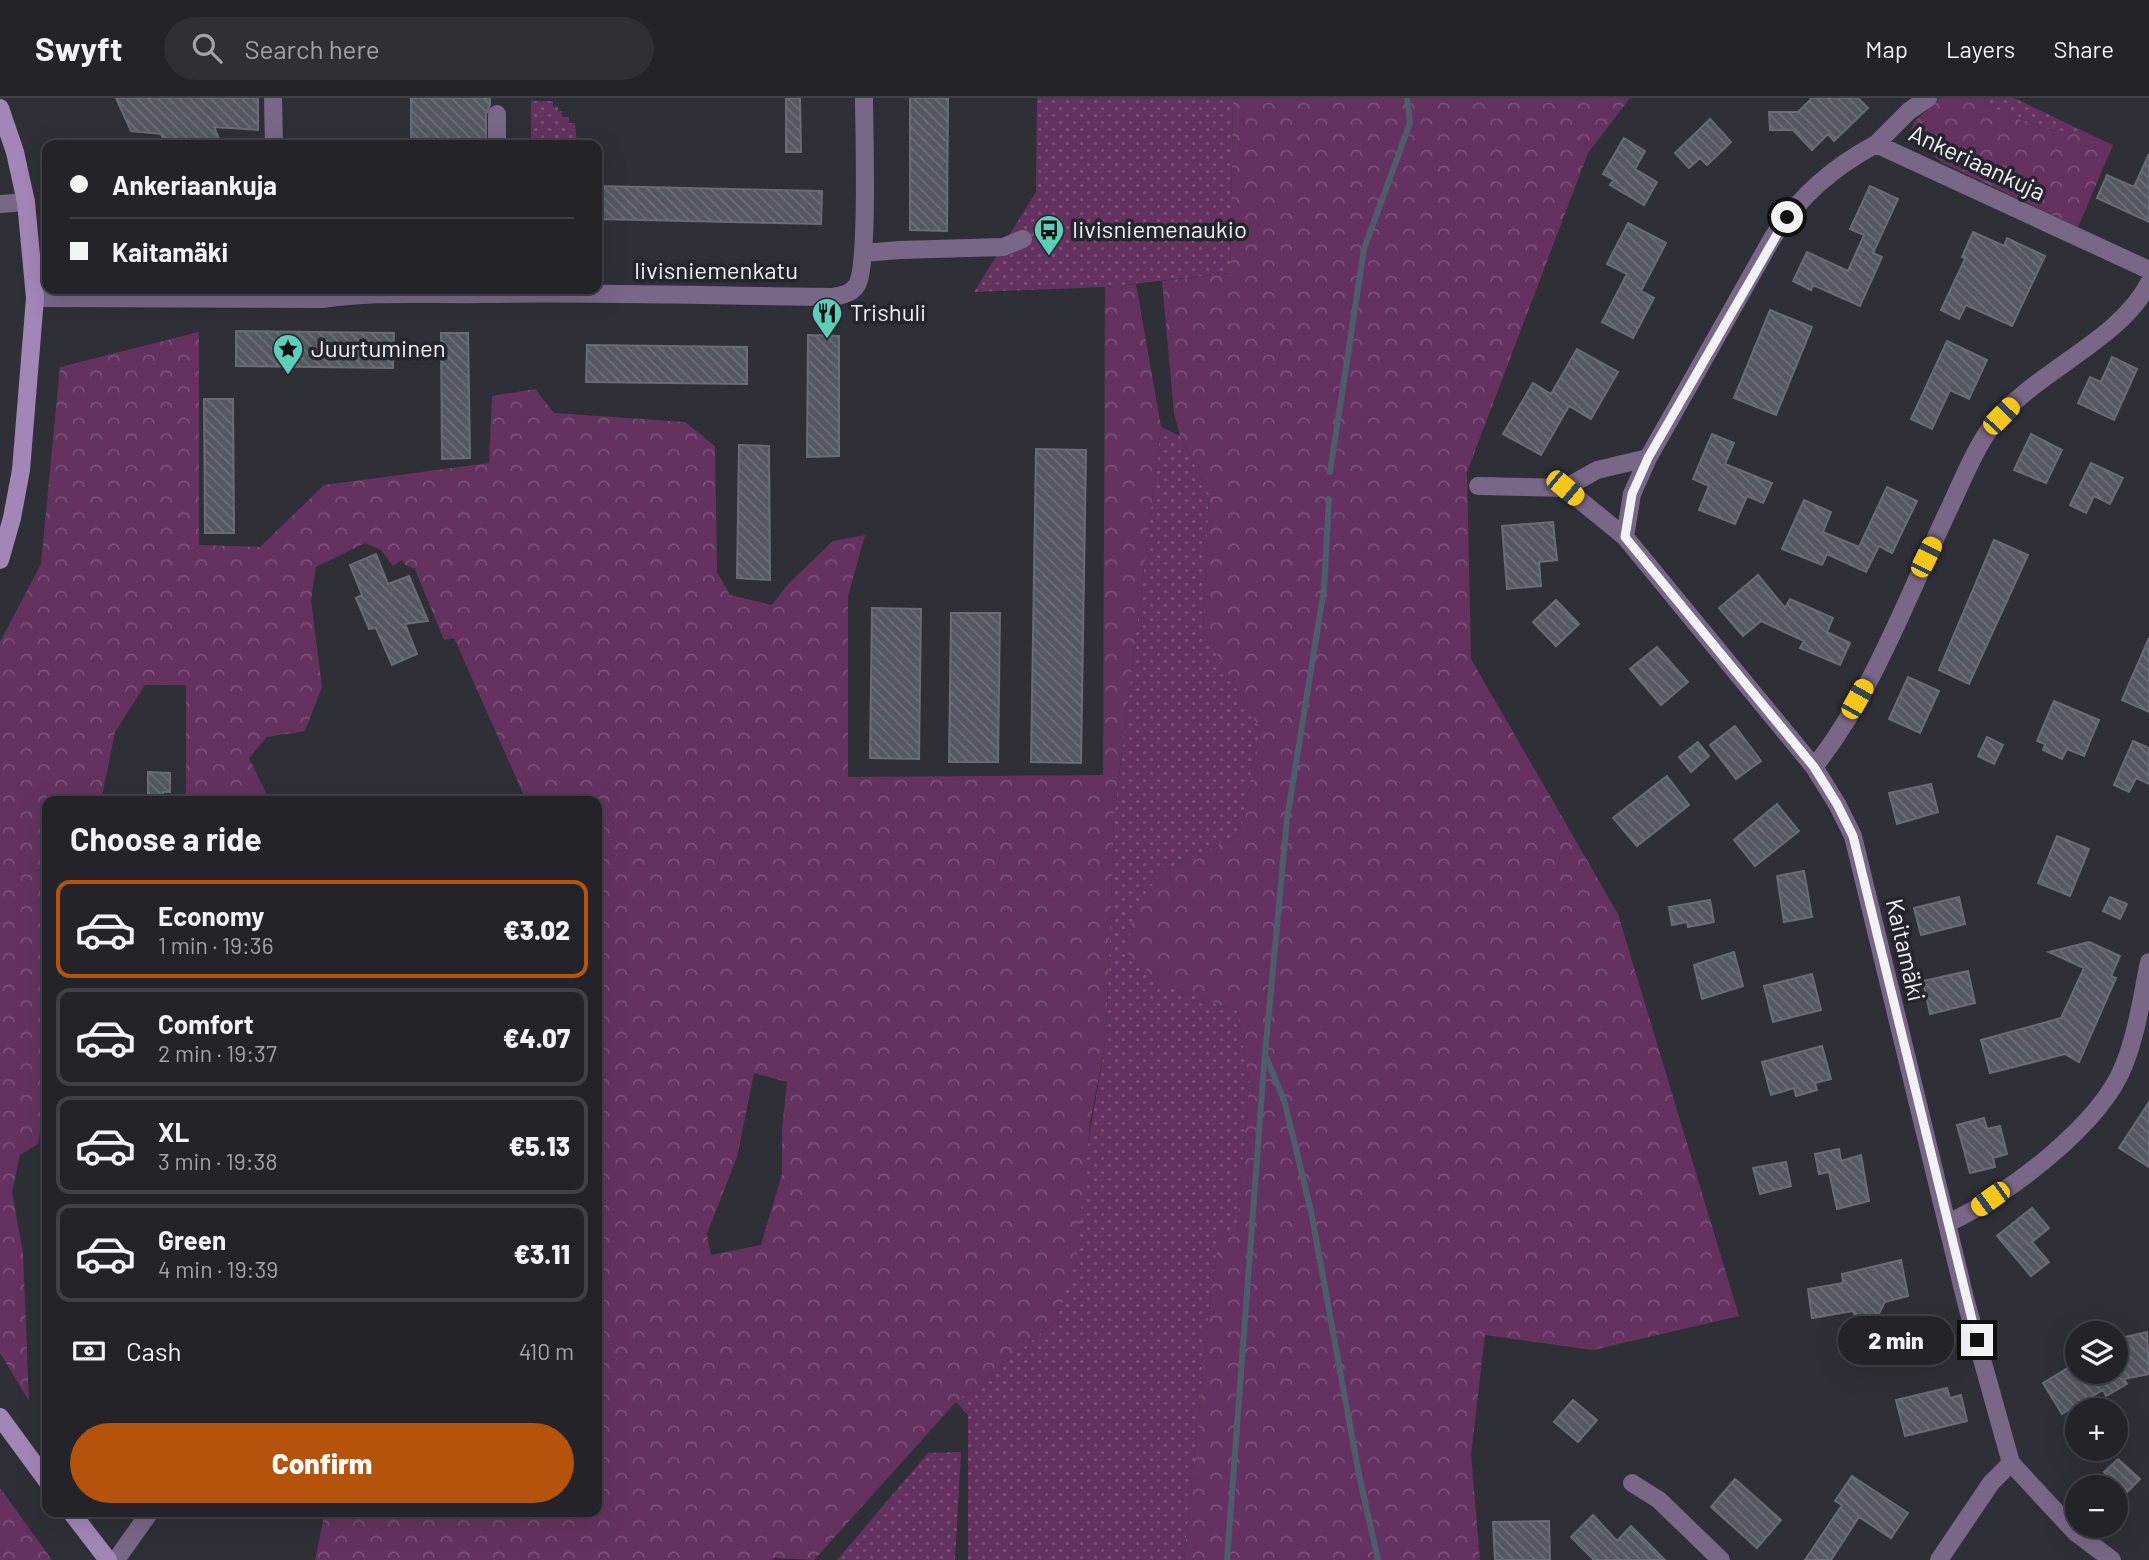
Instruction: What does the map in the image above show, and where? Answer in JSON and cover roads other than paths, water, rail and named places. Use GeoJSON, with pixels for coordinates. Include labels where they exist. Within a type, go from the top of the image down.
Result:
{"type":"FeatureCollection","features":[{"type":"Feature","properties":{"kind":"main road"},"geometry":{"type":"LineString","coordinates":[[0,108],[15,152],[26,202],[35,298],[21,470],[12,518],[0,560]]}},
{"type":"Feature","properties":{"kind":"main road"},"geometry":{"type":"LineString","coordinates":[[0,1417],[42,1474]]}},
{"type":"Feature","properties":{"kind":"main road"},"geometry":{"type":"LineString","coordinates":[[75,1517],[108,1560]]}},
{"type":"Feature","properties":{"kind":"street"},"geometry":{"type":"LineString","coordinates":[[273,98],[274,140]]}},
{"type":"Feature","properties":{"kind":"street"},"geometry":{"type":"LineString","coordinates":[[864,98],[863,253],[907,249],[1003,247],[1023,239]]}},
{"type":"Feature","properties":{"kind":"street"},"geometry":{"type":"LineString","coordinates":[[1876,144],[1909,111],[1928,98]]}},
{"type":"Feature","properties":{"kind":"street"},"geometry":{"type":"LineString","coordinates":[[497,114],[497,140]]}},
{"type":"Feature","properties":{"kind":"street","name":"Ankeriaankuja"},"geometry":{"type":"LineString","coordinates":[[1625,537],[1632,494],[1648,458],[1787,217],[1814,186],[1850,158],[1876,144],[2149,270]]}},
{"type":"Feature","properties":{"kind":"street"},"geometry":{"type":"LineString","coordinates":[[0,204],[26,202]]}},
{"type":"Feature","properties":{"kind":"street","name":"Iivisniemenkatu"},"geometry":{"type":"LineString","coordinates":[[508,294],[833,297],[848,293],[857,284],[863,253]]}},
{"type":"Feature","properties":{"kind":"street"},"geometry":{"type":"LineString","coordinates":[[1814,767],[1832,743],[1882,654],[1987,433],[2015,401],[2122,319],[2149,283]]}},
{"type":"Feature","properties":{"kind":"street","name":"Iivisniemenkatu"},"geometry":{"type":"LineString","coordinates":[[35,298],[275,294],[322,299],[375,294]]}},
{"type":"Feature","properties":{"kind":"street"},"geometry":{"type":"LineString","coordinates":[[1478,486],[1565,488],[1597,470],[1648,458]]}},
{"type":"Feature","properties":{"kind":"street","name":"Kaitamäki"},"geometry":{"type":"LineString","coordinates":[[1565,488],[1625,537],[1814,767],[1837,804],[1853,836],[1966,1302],[2011,1463],[2076,1532],[2112,1560]]}},
{"type":"Feature","properties":{"kind":"street"},"geometry":{"type":"LineString","coordinates":[[1948,1223],[1975,1211],[2052,1152],[2084,1124],[2111,1091],[2124,1066],[2149,962]]}},
{"type":"Feature","properties":{"kind":"street"},"geometry":{"type":"LineString","coordinates":[[1939,1560],[1991,1483],[2011,1463]]}},
{"type":"Feature","properties":{"kind":"street"},"geometry":{"type":"LineString","coordinates":[[1632,1483],[1659,1500],[1721,1560]]}},
{"type":"Feature","properties":{"kind":"street"},"geometry":{"type":"LineString","coordinates":[[116,1560],[146,1517]]}},
{"type":"Feature","properties":{"kind":"waterway"},"geometry":{"type":"LineString","coordinates":[[1330,472],[1364,249],[1410,123],[1407,98]]}},
{"type":"Feature","properties":{"kind":"waterway"},"geometry":{"type":"LineString","coordinates":[[1227,1560],[1264,1065],[1287,819],[1324,589],[1329,499]]}},
{"type":"Feature","properties":{"kind":"waterway"},"geometry":{"type":"LineString","coordinates":[[1266,1057],[1284,1100],[1311,1211],[1359,1475],[1378,1560]]}},
{"type":"Feature","properties":{"kind":"place","name":"Iivisniemenaukio"},"geometry":{"type":"Point","coordinates":[1049,257]}},
{"type":"Feature","properties":{"kind":"place","name":"Trishuli"},"geometry":{"type":"Point","coordinates":[827,340]}},
{"type":"Feature","properties":{"kind":"place","name":"Juurtuminen"},"geometry":{"type":"Point","coordinates":[288,376]}}]}
